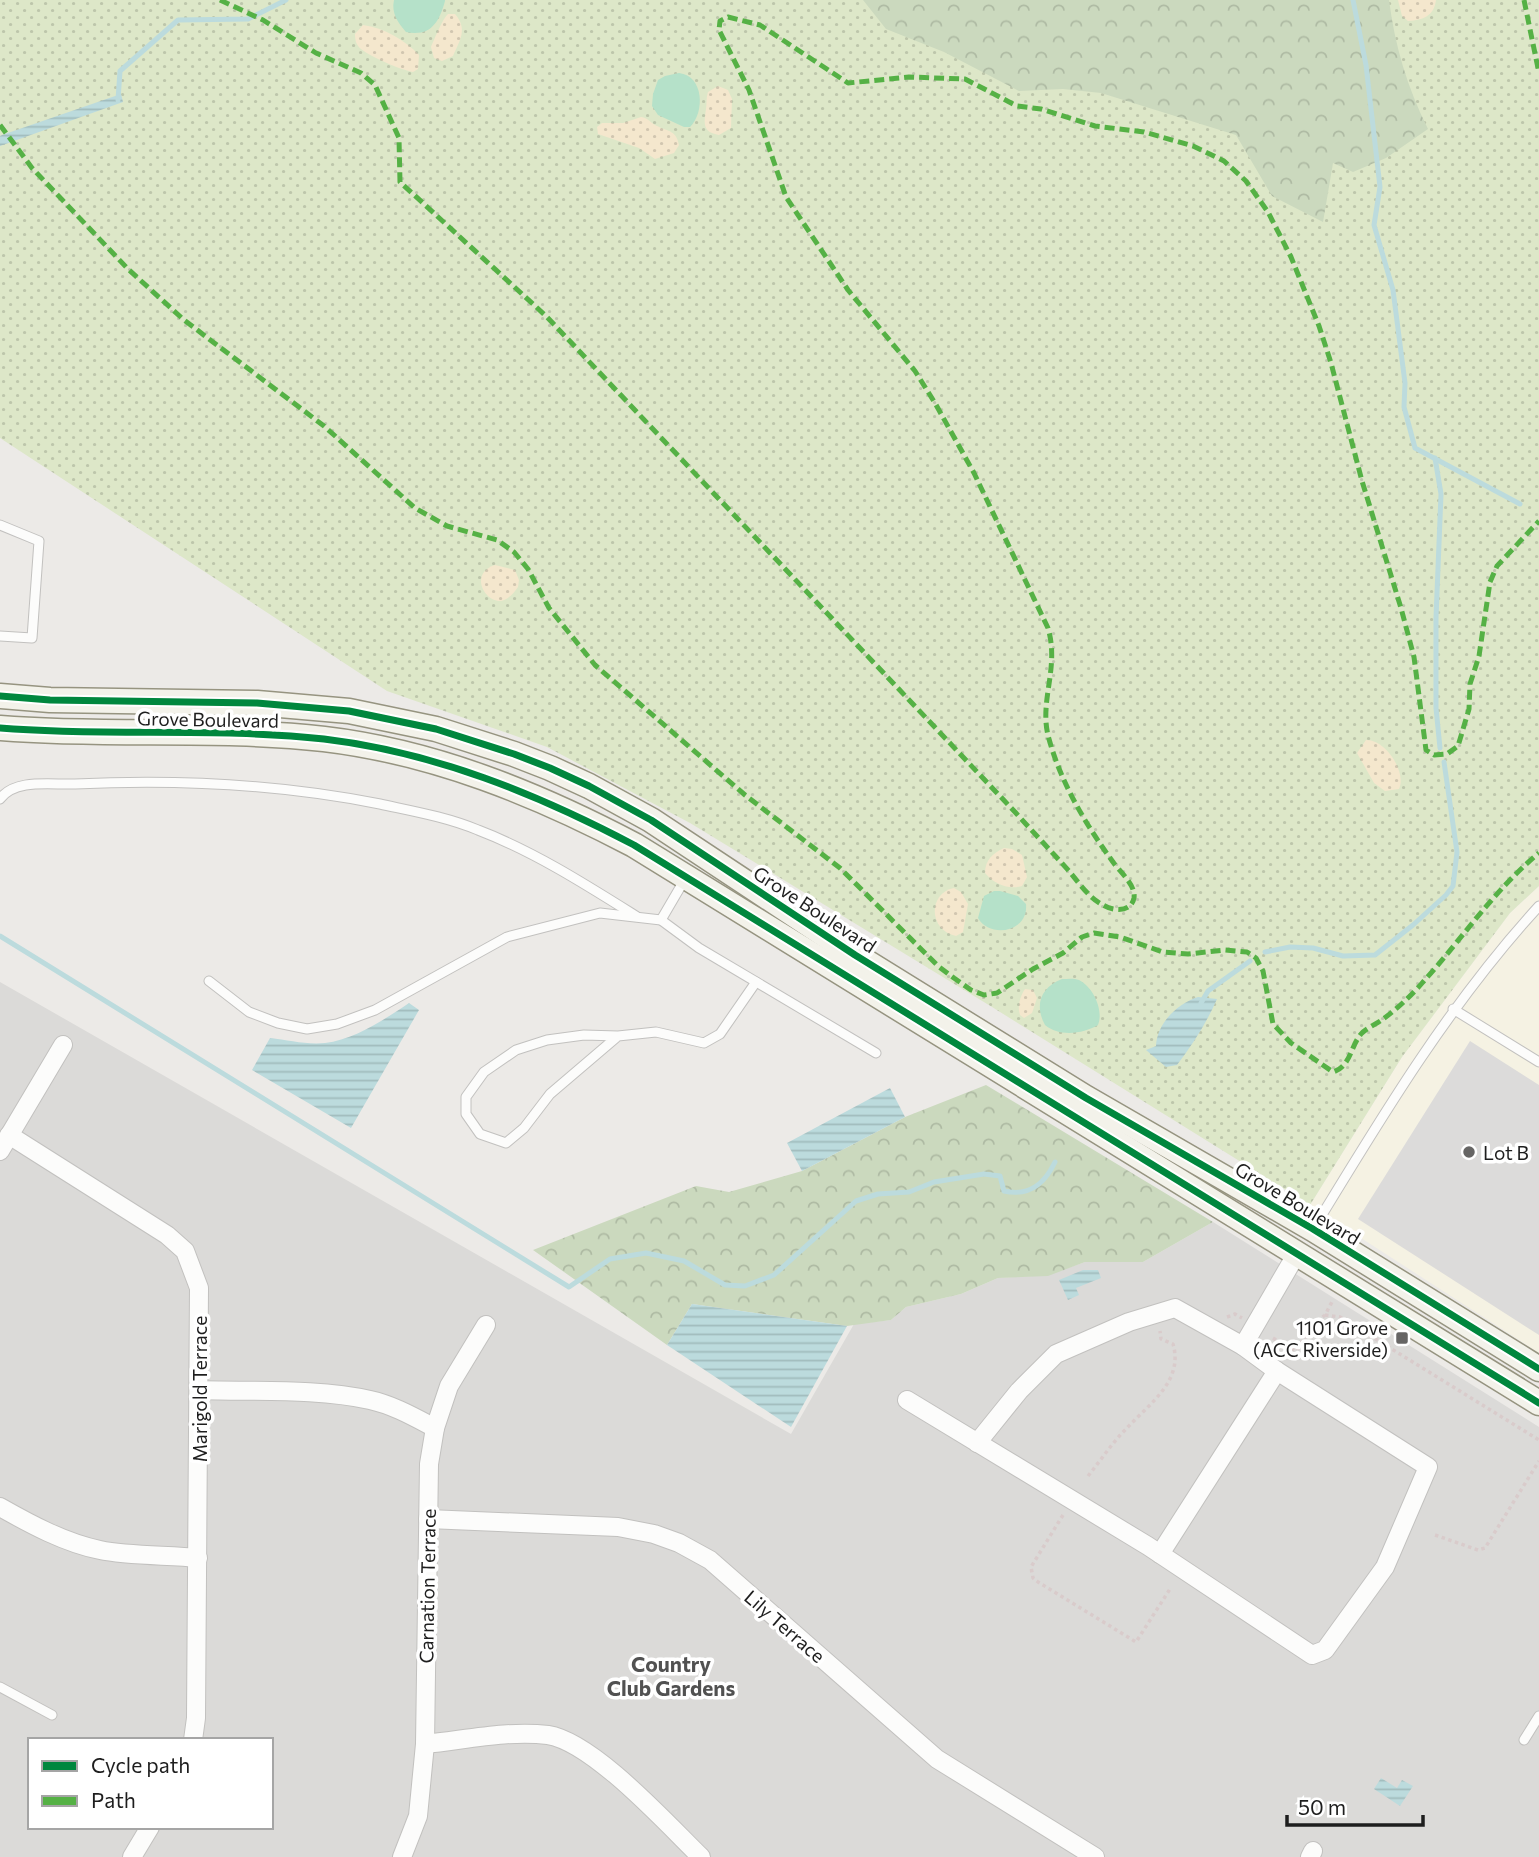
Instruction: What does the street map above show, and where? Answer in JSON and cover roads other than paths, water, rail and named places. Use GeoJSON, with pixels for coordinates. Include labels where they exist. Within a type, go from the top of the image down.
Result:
{"type":"FeatureCollection","features":[{"type":"Feature","properties":{"kind":"street","name":"Grove Boulevard"},"geometry":{"type":"LineString","coordinates":[[0,696],[50,700],[291,705],[349,711],[387,718],[483,744],[550,768],[622,803],[855,956],[1086,1098],[1313,1229],[1539,1369]]}},
{"type":"Feature","properties":{"kind":"street","name":"Grove Boulevard"},"geometry":{"type":"LineString","coordinates":[[0,728],[69,733],[279,736],[326,740],[391,751],[526,792],[634,845],[1539,1403]]}},
{"type":"Feature","properties":{"kind":"street"},"geometry":{"type":"LineString","coordinates":[[686,877],[701,853]]}},
{"type":"Feature","properties":{"kind":"street"},"geometry":{"type":"LineString","coordinates":[[5,1143],[63,1045]]}},
{"type":"Feature","properties":{"kind":"street","name":"Marigold Terrace"},"geometry":{"type":"LineString","coordinates":[[5,1143],[167,1235],[185,1251],[194,1270],[199,1288],[200,1390],[196,1717],[193,1738]]}},
{"type":"Feature","properties":{"kind":"street"},"geometry":{"type":"LineString","coordinates":[[1243,1346],[1313,1229]]}},
{"type":"Feature","properties":{"kind":"street"},"geometry":{"type":"LineString","coordinates":[[907,1400],[977,1443],[1160,1554],[1312,1655],[1325,1650],[1385,1567],[1428,1467],[1243,1346],[1175,1308],[1129,1322],[1056,1354],[1019,1391],[977,1443]]}},
{"type":"Feature","properties":{"kind":"street","name":"Carnation Terrace"},"geometry":{"type":"LineString","coordinates":[[402,1857],[418,1816],[425,1744],[429,1464],[435,1428],[449,1386],[486,1325]]}},
{"type":"Feature","properties":{"kind":"street"},"geometry":{"type":"LineString","coordinates":[[1160,1554],[1278,1371]]}},
{"type":"Feature","properties":{"kind":"street"},"geometry":{"type":"LineString","coordinates":[[200,1390],[334,1395],[370,1400],[398,1409],[435,1428]]}},
{"type":"Feature","properties":{"kind":"street"},"geometry":{"type":"LineString","coordinates":[[0,1507],[64,1538],[101,1550],[198,1558]]}},
{"type":"Feature","properties":{"kind":"street","name":"Lily Terrace"},"geometry":{"type":"LineString","coordinates":[[428,1519],[618,1527],[654,1534],[679,1543],[710,1560],[937,1759],[1095,1857]]}},
{"type":"Feature","properties":{"kind":"street"},"geometry":{"type":"LineString","coordinates":[[425,1744],[512,1734],[550,1735],[579,1748],[610,1769],[701,1857]]}},
{"type":"Feature","properties":{"kind":"street"},"geometry":{"type":"LineString","coordinates":[[132,1857],[149,1829]]}},
{"type":"Feature","properties":{"kind":"lane"},"geometry":{"type":"LineString","coordinates":[[0,525],[40,541],[32,638],[0,636]]}},
{"type":"Feature","properties":{"kind":"lane"},"geometry":{"type":"LineString","coordinates":[[0,799],[5,792],[26,785],[119,782],[184,781],[324,793],[408,810],[477,829],[541,860],[636,916]]}},
{"type":"Feature","properties":{"kind":"lane"},"geometry":{"type":"LineString","coordinates":[[661,920],[686,877]]}},
{"type":"Feature","properties":{"kind":"lane"},"geometry":{"type":"LineString","coordinates":[[1313,1229],[1453,1009],[1510,937],[1539,906]]}},
{"type":"Feature","properties":{"kind":"lane"},"geometry":{"type":"LineString","coordinates":[[209,981],[248,1012],[307,1030],[337,1024],[376,1010],[507,937],[600,913],[636,916],[661,920],[699,948],[876,1053]]}},
{"type":"Feature","properties":{"kind":"lane"},"geometry":{"type":"LineString","coordinates":[[618,1036],[550,1094],[524,1128],[506,1143],[480,1134],[466,1114],[466,1097],[484,1072],[516,1051],[547,1040],[583,1035],[618,1036],[656,1032],[704,1042],[720,1034],[756,982]]}},
{"type":"Feature","properties":{"kind":"lane"},"geometry":{"type":"LineString","coordinates":[[1453,1009],[1539,1062]]}},
{"type":"Feature","properties":{"kind":"lane"},"geometry":{"type":"LineString","coordinates":[[0,1687],[52,1716]]}},
{"type":"Feature","properties":{"kind":"lane"},"geometry":{"type":"LineString","coordinates":[[1524,1740],[1539,1716]]}},
{"type":"Feature","properties":{"kind":"water"},"geometry":{"type":"Polygon","coordinates":[[[121,94],[123,102],[0,146],[2,135],[121,94]]]}},
{"type":"Feature","properties":{"kind":"water"},"geometry":{"type":"Polygon","coordinates":[[[1198,997],[1217,999],[1199,1034],[1177,1065],[1166,1067],[1146,1050],[1156,1046],[1160,1030],[1170,1015],[1183,1004],[1198,997]]]}},
{"type":"Feature","properties":{"kind":"water"},"geometry":{"type":"Polygon","coordinates":[[[409,1003],[419,1010],[351,1128],[252,1070],[270,1038],[311,1043],[336,1041],[369,1028],[409,1003]]]}},
{"type":"Feature","properties":{"kind":"water"},"geometry":{"type":"Polygon","coordinates":[[[890,1088],[905,1117],[802,1171],[787,1143],[890,1088]]]}},
{"type":"Feature","properties":{"kind":"water"},"geometry":{"type":"Polygon","coordinates":[[[1083,1270],[1098,1270],[1101,1278],[1076,1288],[1079,1295],[1068,1300],[1059,1280],[1083,1270]]]}},
{"type":"Feature","properties":{"kind":"water"},"geometry":{"type":"Polygon","coordinates":[[[692,1304],[847,1326],[791,1427],[667,1345],[692,1304]]]}},
{"type":"Feature","properties":{"kind":"water"},"geometry":{"type":"Polygon","coordinates":[[[1381,1778],[1397,1788],[1402,1780],[1413,1786],[1400,1806],[1374,1789],[1381,1778]]]}},
{"type":"Feature","properties":{"kind":"waterway"},"geometry":{"type":"LineString","coordinates":[[118,100],[120,71],[178,20],[248,19],[286,0]]}},
{"type":"Feature","properties":{"kind":"waterway"},"geometry":{"type":"LineString","coordinates":[[1353,0],[1366,65],[1380,187],[1374,225],[1393,290],[1405,383],[1404,407],[1415,448],[1520,504]]}},
{"type":"Feature","properties":{"kind":"waterway"},"geometry":{"type":"LineString","coordinates":[[1435,458],[1441,494],[1436,618],[1436,708],[1440,748]]}},
{"type":"Feature","properties":{"kind":"waterway"},"geometry":{"type":"LineString","coordinates":[[1265,952],[1290,947],[1313,948],[1343,956],[1375,955],[1446,895],[1453,886],[1457,852],[1444,762]]}},
{"type":"Feature","properties":{"kind":"waterway"},"geometry":{"type":"LineString","coordinates":[[0,936],[569,1287],[610,1259],[646,1253],[684,1261],[725,1285],[745,1286],[774,1275],[856,1201],[878,1194],[909,1192],[934,1182],[984,1174],[1000,1176],[1004,1191],[1022,1192],[1036,1187],[1055,1162]]}},
{"type":"Feature","properties":{"kind":"waterway"},"geometry":{"type":"LineString","coordinates":[[1201,1003],[1208,991],[1250,961]]}},
{"type":"Feature","properties":{"kind":"place","name":"Lot B"},"geometry":{"type":"Point","coordinates":[1469,1152]}},
{"type":"Feature","properties":{"kind":"place","name":"1101 Grove (ACC Riverside)"},"geometry":{"type":"Point","coordinates":[1402,1338]}},
{"type":"Feature","properties":{"kind":"district","name":"Country Club Gardens"},"geometry":{"type":"Point","coordinates":[671,1675]}}]}
